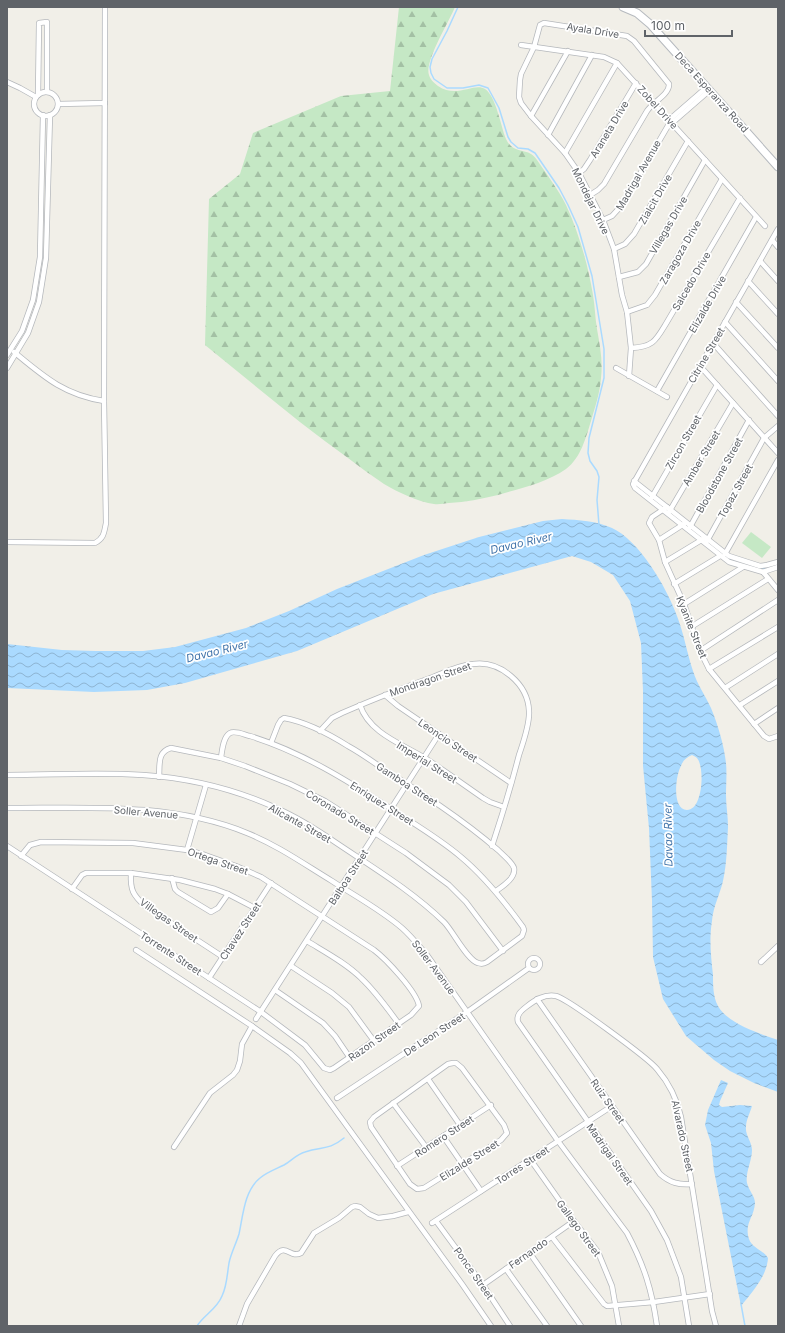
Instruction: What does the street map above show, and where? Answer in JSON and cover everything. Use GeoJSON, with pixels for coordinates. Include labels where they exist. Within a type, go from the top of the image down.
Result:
{"type":"FeatureCollection","features":[{"type":"Feature","properties":{"kind":"street"},"geometry":{"type":"LineString","coordinates":[[7,542],[95,543],[101,540],[104,535],[106,523],[104,401],[105,7]]}},
{"type":"Feature","properties":{"kind":"street","name":"Deca Esperanza Road"},"geometry":{"type":"LineString","coordinates":[[623,7],[637,13],[650,24],[778,167]]}},
{"type":"Feature","properties":{"kind":"street"},"geometry":{"type":"LineString","coordinates":[[7,82],[37,96],[47,92],[55,96],[58,104],[55,112],[50,115],[43,115],[35,108],[34,102],[37,96],[39,23],[47,22],[47,92]]}},
{"type":"Feature","properties":{"kind":"street","name":"Ayala Drive"},"geometry":{"type":"LineString","coordinates":[[534,47],[540,25],[544,23],[627,36],[634,41],[669,84],[667,92],[654,103]]}},
{"type":"Feature","properties":{"kind":"street","name":"Zobel Drive"},"geometry":{"type":"LineString","coordinates":[[521,45],[604,57],[617,63],[764,226]]}},
{"type":"Feature","properties":{"kind":"street","name":"Mondejar Drive"},"geometry":{"type":"LineString","coordinates":[[534,47],[521,74],[519,89],[521,103],[530,116],[565,153],[579,173],[603,220],[614,249],[627,312],[631,348],[629,376]]}},
{"type":"Feature","properties":{"kind":"street"},"geometry":{"type":"LineString","coordinates":[[530,116],[568,51]]}},
{"type":"Feature","properties":{"kind":"street"},"geometry":{"type":"LineString","coordinates":[[548,135],[592,56]]}},
{"type":"Feature","properties":{"kind":"street"},"geometry":{"type":"LineString","coordinates":[[565,153],[617,63]]}},
{"type":"Feature","properties":{"kind":"street","name":"Araneta Drive"},"geometry":{"type":"LineString","coordinates":[[579,173],[584,169],[590,160],[636,83]]}},
{"type":"Feature","properties":{"kind":"street","name":"Madrigal Avenue"},"geometry":{"type":"LineString","coordinates":[[603,220],[612,216],[619,210],[670,122],[708,88]]}},
{"type":"Feature","properties":{"kind":"street"},"geometry":{"type":"LineString","coordinates":[[58,104],[105,103]]}},
{"type":"Feature","properties":{"kind":"street"},"geometry":{"type":"LineString","coordinates":[[590,194],[598,190],[604,184],[647,111],[654,103]]}},
{"type":"Feature","properties":{"kind":"street"},"geometry":{"type":"LineString","coordinates":[[7,355],[22,330],[33,300],[40,257],[43,115]]}},
{"type":"Feature","properties":{"kind":"street"},"geometry":{"type":"LineString","coordinates":[[7,368],[28,333],[39,302],[46,258],[50,115]]}},
{"type":"Feature","properties":{"kind":"street","name":"Zialcit Drive"},"geometry":{"type":"LineString","coordinates":[[614,249],[625,244],[634,234],[688,141]]}},
{"type":"Feature","properties":{"kind":"street","name":"Villegas Drive"},"geometry":{"type":"LineString","coordinates":[[619,277],[638,272],[646,264],[705,160]]}},
{"type":"Feature","properties":{"kind":"street","name":"Zaragoza Drive"},"geometry":{"type":"LineString","coordinates":[[627,312],[647,305],[656,295],[722,179]]}},
{"type":"Feature","properties":{"kind":"street","name":"Salcedo Drive"},"geometry":{"type":"LineString","coordinates":[[631,348],[646,347],[656,339],[740,198]]}},
{"type":"Feature","properties":{"kind":"street","name":"Elizalde Drive"},"geometry":{"type":"LineString","coordinates":[[657,391],[756,217]]}},
{"type":"Feature","properties":{"kind":"street","name":"Citrine Street"},"geometry":{"type":"LineString","coordinates":[[651,498],[634,481],[778,229]]}},
{"type":"Feature","properties":{"kind":"street"},"geometry":{"type":"LineString","coordinates":[[41,235],[47,236]]}},
{"type":"Feature","properties":{"kind":"street"},"geometry":{"type":"LineString","coordinates":[[772,240],[778,247]]}},
{"type":"Feature","properties":{"kind":"street"},"geometry":{"type":"LineString","coordinates":[[760,261],[778,281]]}},
{"type":"Feature","properties":{"kind":"street"},"geometry":{"type":"LineString","coordinates":[[748,281],[778,314]]}},
{"type":"Feature","properties":{"kind":"street"},"geometry":{"type":"LineString","coordinates":[[736,302],[778,348]]}},
{"type":"Feature","properties":{"kind":"street"},"geometry":{"type":"LineString","coordinates":[[725,322],[778,381]]}},
{"type":"Feature","properties":{"kind":"street"},"geometry":{"type":"LineString","coordinates":[[713,343],[778,416]]}},
{"type":"Feature","properties":{"kind":"street"},"geometry":{"type":"LineString","coordinates":[[10,349],[45,377],[63,388],[78,396],[104,401]]}},
{"type":"Feature","properties":{"kind":"street"},"geometry":{"type":"LineString","coordinates":[[700,366],[778,453]]}},
{"type":"Feature","properties":{"kind":"street"},"geometry":{"type":"LineString","coordinates":[[616,368],[667,397]]}},
{"type":"Feature","properties":{"kind":"street","name":"Zircon Street"},"geometry":{"type":"LineString","coordinates":[[651,498],[717,385]]}},
{"type":"Feature","properties":{"kind":"street","name":"Amber Street"},"geometry":{"type":"LineString","coordinates":[[650,521],[652,517],[667,510],[733,403]]}},
{"type":"Feature","properties":{"kind":"street","name":"Bloodstone Street"},"geometry":{"type":"LineString","coordinates":[[687,526],[749,420]]}},
{"type":"Feature","properties":{"kind":"street"},"geometry":{"type":"LineString","coordinates":[[764,438],[778,426]]}},
{"type":"Feature","properties":{"kind":"street","name":"Topaz Street"},"geometry":{"type":"LineString","coordinates":[[705,541],[764,438]]}},
{"type":"Feature","properties":{"kind":"street"},"geometry":{"type":"LineString","coordinates":[[674,584],[723,555],[778,460]]}},
{"type":"Feature","properties":{"kind":"street"},"geometry":{"type":"LineString","coordinates":[[651,498],[723,555],[729,562],[763,572],[778,567]]}},
{"type":"Feature","properties":{"kind":"street","name":"Kyanite Street"},"geometry":{"type":"LineString","coordinates":[[650,521],[650,524],[659,540],[665,562],[674,584],[684,604],[700,651],[709,669],[764,736],[770,739],[778,736]]}},
{"type":"Feature","properties":{"kind":"street"},"geometry":{"type":"LineString","coordinates":[[659,540],[687,526]]}},
{"type":"Feature","properties":{"kind":"street"},"geometry":{"type":"LineString","coordinates":[[665,562],[705,541]]}},
{"type":"Feature","properties":{"kind":"street"},"geometry":{"type":"LineString","coordinates":[[723,555],[760,566],[778,562]]}},
{"type":"Feature","properties":{"kind":"street"},"geometry":{"type":"LineString","coordinates":[[684,604],[743,567]]}},
{"type":"Feature","properties":{"kind":"street"},"geometry":{"type":"LineString","coordinates":[[763,572],[778,590]]}},
{"type":"Feature","properties":{"kind":"street"},"geometry":{"type":"LineString","coordinates":[[691,627],[768,579]]}},
{"type":"Feature","properties":{"kind":"street"},"geometry":{"type":"LineString","coordinates":[[700,651],[778,600]]}},
{"type":"Feature","properties":{"kind":"street"},"geometry":{"type":"LineString","coordinates":[[709,669],[778,627]]}},
{"type":"Feature","properties":{"kind":"street"},"geometry":{"type":"LineString","coordinates":[[726,688],[778,654]]}},
{"type":"Feature","properties":{"kind":"street","name":"Mondragon Street"},"geometry":{"type":"LineString","coordinates":[[320,731],[332,718],[360,705],[460,667],[482,663],[500,668],[519,684],[529,704],[530,713],[512,783],[492,846]]}},
{"type":"Feature","properties":{"kind":"street"},"geometry":{"type":"LineString","coordinates":[[740,705],[778,681]]}},
{"type":"Feature","properties":{"kind":"street","name":"Leoncio Street"},"geometry":{"type":"LineString","coordinates":[[385,695],[398,706],[512,783]]}},
{"type":"Feature","properties":{"kind":"street","name":"Imperial Street"},"geometry":{"type":"LineString","coordinates":[[360,705],[366,718],[372,725],[392,740],[424,758],[483,798],[504,807]]}},
{"type":"Feature","properties":{"kind":"street"},"geometry":{"type":"LineString","coordinates":[[754,724],[778,708]]}},
{"type":"Feature","properties":{"kind":"street","name":"Gamboa Street"},"geometry":{"type":"LineString","coordinates":[[271,743],[281,720],[284,718],[291,720],[320,731],[348,746],[408,784],[458,818],[513,865],[513,875],[508,882],[496,891]]}},
{"type":"Feature","properties":{"kind":"street","name":"Enriquez Street"},"geometry":{"type":"LineString","coordinates":[[221,758],[228,733],[232,732],[271,743],[330,770],[430,834],[460,856],[496,891],[523,927],[523,933],[518,940],[503,951]]}},
{"type":"Feature","properties":{"kind":"street","name":"Balboa Street"},"geometry":{"type":"LineString","coordinates":[[256,1019],[439,734]]}},
{"type":"Feature","properties":{"kind":"street","name":"Coronado Street"},"geometry":{"type":"LineString","coordinates":[[159,777],[161,758],[165,750],[171,748],[221,758],[274,777],[306,791],[325,801],[376,833],[449,885],[466,902],[503,951]]}},
{"type":"Feature","properties":{"kind":"street","name":"Alicante Street"},"geometry":{"type":"LineString","coordinates":[[7,775],[125,774],[159,777],[206,785],[250,798],[276,808],[328,837],[426,904],[450,928],[469,956],[479,964],[487,962],[503,951]]}},
{"type":"Feature","properties":{"kind":"street"},"geometry":{"type":"LineString","coordinates":[[187,850],[206,785]]}},
{"type":"Feature","properties":{"kind":"street","name":"Soller Avenue"},"geometry":{"type":"LineString","coordinates":[[7,808],[143,810],[197,817],[232,827],[266,842],[341,887],[402,928],[427,955],[558,1141],[627,1233],[644,1268],[654,1302],[658,1326]]}},
{"type":"Feature","properties":{"kind":"street","name":"Ortega Street"},"geometry":{"type":"LineString","coordinates":[[21,856],[30,845],[46,842],[133,843],[187,850],[236,866],[271,883],[368,945],[387,961],[417,1000],[419,1006]]}},
{"type":"Feature","properties":{"kind":"street","name":"Torrente Street"},"geometry":{"type":"LineString","coordinates":[[7,846],[261,1012],[305,1045],[321,1066],[326,1069]]}},
{"type":"Feature","properties":{"kind":"street"},"geometry":{"type":"LineString","coordinates":[[72,889],[82,875],[86,873],[131,873],[172,878],[204,886],[228,894],[255,908]]}},
{"type":"Feature","properties":{"kind":"street","name":"Villegas Street"},"geometry":{"type":"LineString","coordinates":[[131,873],[130,885],[138,900],[222,957]]}},
{"type":"Feature","properties":{"kind":"street"},"geometry":{"type":"LineString","coordinates":[[172,878],[175,889],[178,892],[211,912],[215,910],[228,894]]}},
{"type":"Feature","properties":{"kind":"street","name":"Chavez Street"},"geometry":{"type":"LineString","coordinates":[[208,978],[271,883]]}},
{"type":"Feature","properties":{"kind":"street"},"geometry":{"type":"LineString","coordinates":[[306,941],[360,976],[380,997],[399,1024]]}},
{"type":"Feature","properties":{"kind":"street"},"geometry":{"type":"LineString","coordinates":[[761,962],[778,946]]}},
{"type":"Feature","properties":{"kind":"street"},"geometry":{"type":"LineString","coordinates":[[136,950],[252,1026],[290,1053],[301,1063],[491,1326]]}},
{"type":"Feature","properties":{"kind":"street"},"geometry":{"type":"LineString","coordinates":[[291,966],[327,989],[349,1007],[374,1041]]}},
{"type":"Feature","properties":{"kind":"street","name":"De Leon Street"},"geometry":{"type":"LineString","coordinates":[[337,1098],[467,1012],[529,968]]}},
{"type":"Feature","properties":{"kind":"street"},"geometry":{"type":"LineString","coordinates":[[275,990],[323,1023],[335,1036],[350,1058]]}},
{"type":"Feature","properties":{"kind":"street","name":"Alvarado Street"},"geometry":{"type":"LineString","coordinates":[[537,999],[541,997],[557,996],[564,1000],[648,1060],[658,1070],[672,1092],[679,1109],[712,1311],[716,1326]]}},
{"type":"Feature","properties":{"kind":"street","name":"Ruiz Street"},"geometry":{"type":"LineString","coordinates":[[537,999],[660,1174],[671,1182],[682,1185],[692,1184]]}},
{"type":"Feature","properties":{"kind":"street","name":"Madrigal Street"},"geometry":{"type":"LineString","coordinates":[[537,999],[519,1014],[517,1019],[518,1022],[651,1211],[667,1240],[681,1277],[689,1326]]}},
{"type":"Feature","properties":{"kind":"street","name":"Razon Street"},"geometry":{"type":"LineString","coordinates":[[326,1069],[334,1068],[350,1058],[415,1012],[419,1006]]}},
{"type":"Feature","properties":{"kind":"street"},"geometry":{"type":"LineString","coordinates":[[174,1147],[210,1093],[233,1075],[237,1070],[242,1044],[252,1026]]}},
{"type":"Feature","properties":{"kind":"street","name":"Elizalde Street"},"geometry":{"type":"LineString","coordinates":[[456,1063],[462,1068],[491,1105],[504,1125],[506,1133],[501,1140],[463,1164],[424,1188],[417,1189],[410,1184],[370,1125],[371,1119],[428,1079],[448,1064],[456,1063]]}},
{"type":"Feature","properties":{"kind":"street"},"geometry":{"type":"LineString","coordinates":[[428,1079],[460,1125]]}},
{"type":"Feature","properties":{"kind":"street"},"geometry":{"type":"LineString","coordinates":[[393,1103],[426,1147]]}},
{"type":"Feature","properties":{"kind":"street","name":"Romero Street"},"geometry":{"type":"LineString","coordinates":[[398,1166],[491,1105]]}},
{"type":"Feature","properties":{"kind":"street","name":"Torres Street"},"geometry":{"type":"LineString","coordinates":[[434,1222],[612,1106]]}},
{"type":"Feature","properties":{"kind":"street"},"geometry":{"type":"LineString","coordinates":[[443,1136],[481,1191]]}},
{"type":"Feature","properties":{"kind":"street","name":"Gallego Street"},"geometry":{"type":"LineString","coordinates":[[530,1159],[598,1252],[612,1286],[619,1326]]}},
{"type":"Feature","properties":{"kind":"street"},"geometry":{"type":"LineString","coordinates":[[239,1326],[247,1304],[275,1256],[281,1250],[294,1254],[301,1253],[314,1233],[339,1218],[352,1207],[360,1207],[369,1214],[378,1218],[408,1212]]}},
{"type":"Feature","properties":{"kind":"street","name":"Fernando"},"geometry":{"type":"LineString","coordinates":[[483,1285],[574,1221]]}},
{"type":"Feature","properties":{"kind":"street","name":"Ponce Street"},"geometry":{"type":"LineString","coordinates":[[434,1222],[483,1285],[510,1326]]}},
{"type":"Feature","properties":{"kind":"street"},"geometry":{"type":"LineString","coordinates":[[552,1237],[604,1304],[616,1306],[710,1294]]}},
{"type":"Feature","properties":{"kind":"street"},"geometry":{"type":"LineString","coordinates":[[529,1252],[581,1326]]}},
{"type":"Feature","properties":{"kind":"street"},"geometry":{"type":"LineString","coordinates":[[506,1269],[547,1326]]}},
{"type":"Feature","properties":{"kind":"green space"},"geometry":{"type":"Polygon","coordinates":[[[399,7],[455,7],[430,61],[428,69],[432,81],[445,90],[458,91],[476,87],[485,89],[492,98],[509,144],[533,156],[560,193],[575,227],[586,261],[593,295],[601,354],[602,372],[597,400],[587,434],[576,459],[566,469],[558,474],[533,485],[498,495],[461,502],[438,504],[428,503],[408,496],[384,484],[312,431],[205,345],[209,199],[240,174],[253,133],[341,96],[390,91],[399,7]]]}},
{"type":"Feature","properties":{"kind":"green space"},"geometry":{"type":"Polygon","coordinates":[[[751,532],[771,547],[762,558],[742,543],[751,532]]]}},
{"type":"Feature","properties":{"kind":"water","name":"Davao River"},"geometry":{"type":"Polygon","coordinates":[[[562,519],[587,521],[612,528],[622,534],[642,554],[651,566],[666,592],[677,616],[695,676],[716,721],[726,763],[728,827],[726,861],[723,881],[715,906],[711,934],[714,995],[722,1012],[736,1023],[762,1035],[778,1040],[778,1092],[754,1083],[730,1071],[714,1060],[686,1036],[663,999],[653,957],[649,828],[643,766],[643,691],[641,643],[630,601],[613,575],[591,562],[572,556],[433,594],[297,651],[185,683],[147,690],[94,692],[7,688],[7,644],[62,650],[96,651],[143,651],[175,647],[246,628],[289,611],[337,589],[424,555],[479,537],[543,521],[562,519]],[[692,755],[683,762],[679,770],[676,783],[679,804],[682,808],[687,810],[692,808],[696,803],[699,796],[702,778],[700,763],[697,758],[692,755]]]}},
{"type":"Feature","properties":{"kind":"water"},"geometry":{"type":"Polygon","coordinates":[[[721,1080],[728,1083],[719,1105],[722,1107],[740,1105],[752,1106],[746,1124],[746,1130],[752,1150],[747,1183],[755,1203],[748,1225],[748,1233],[750,1242],[768,1258],[762,1277],[741,1306],[714,1171],[711,1143],[705,1125],[708,1110],[721,1080]]]}},
{"type":"Feature","properties":{"kind":"waterway"},"geometry":{"type":"LineString","coordinates":[[458,7],[432,59],[430,67],[431,73],[434,79],[447,88],[463,88],[479,85],[488,88],[499,108],[511,142],[518,148],[528,149],[535,153],[559,188],[578,227],[592,276],[604,349],[604,378],[589,438],[588,453],[590,461],[599,477],[597,500],[599,525]]}},
{"type":"Feature","properties":{"kind":"waterway"},"geometry":{"type":"LineString","coordinates":[[727,558],[734,561]]}},
{"type":"Feature","properties":{"kind":"waterway"},"geometry":{"type":"LineString","coordinates":[[759,569],[778,565]]}},
{"type":"Feature","properties":{"kind":"waterway"},"geometry":{"type":"LineString","coordinates":[[197,1326],[217,1305],[224,1292],[230,1259],[239,1234],[245,1204],[247,1197],[255,1183],[266,1174],[284,1165],[299,1154],[329,1147],[344,1138]]}},
{"type":"Feature","properties":{"kind":"waterway"},"geometry":{"type":"LineString","coordinates":[[741,1304],[745,1326]]}}]}
